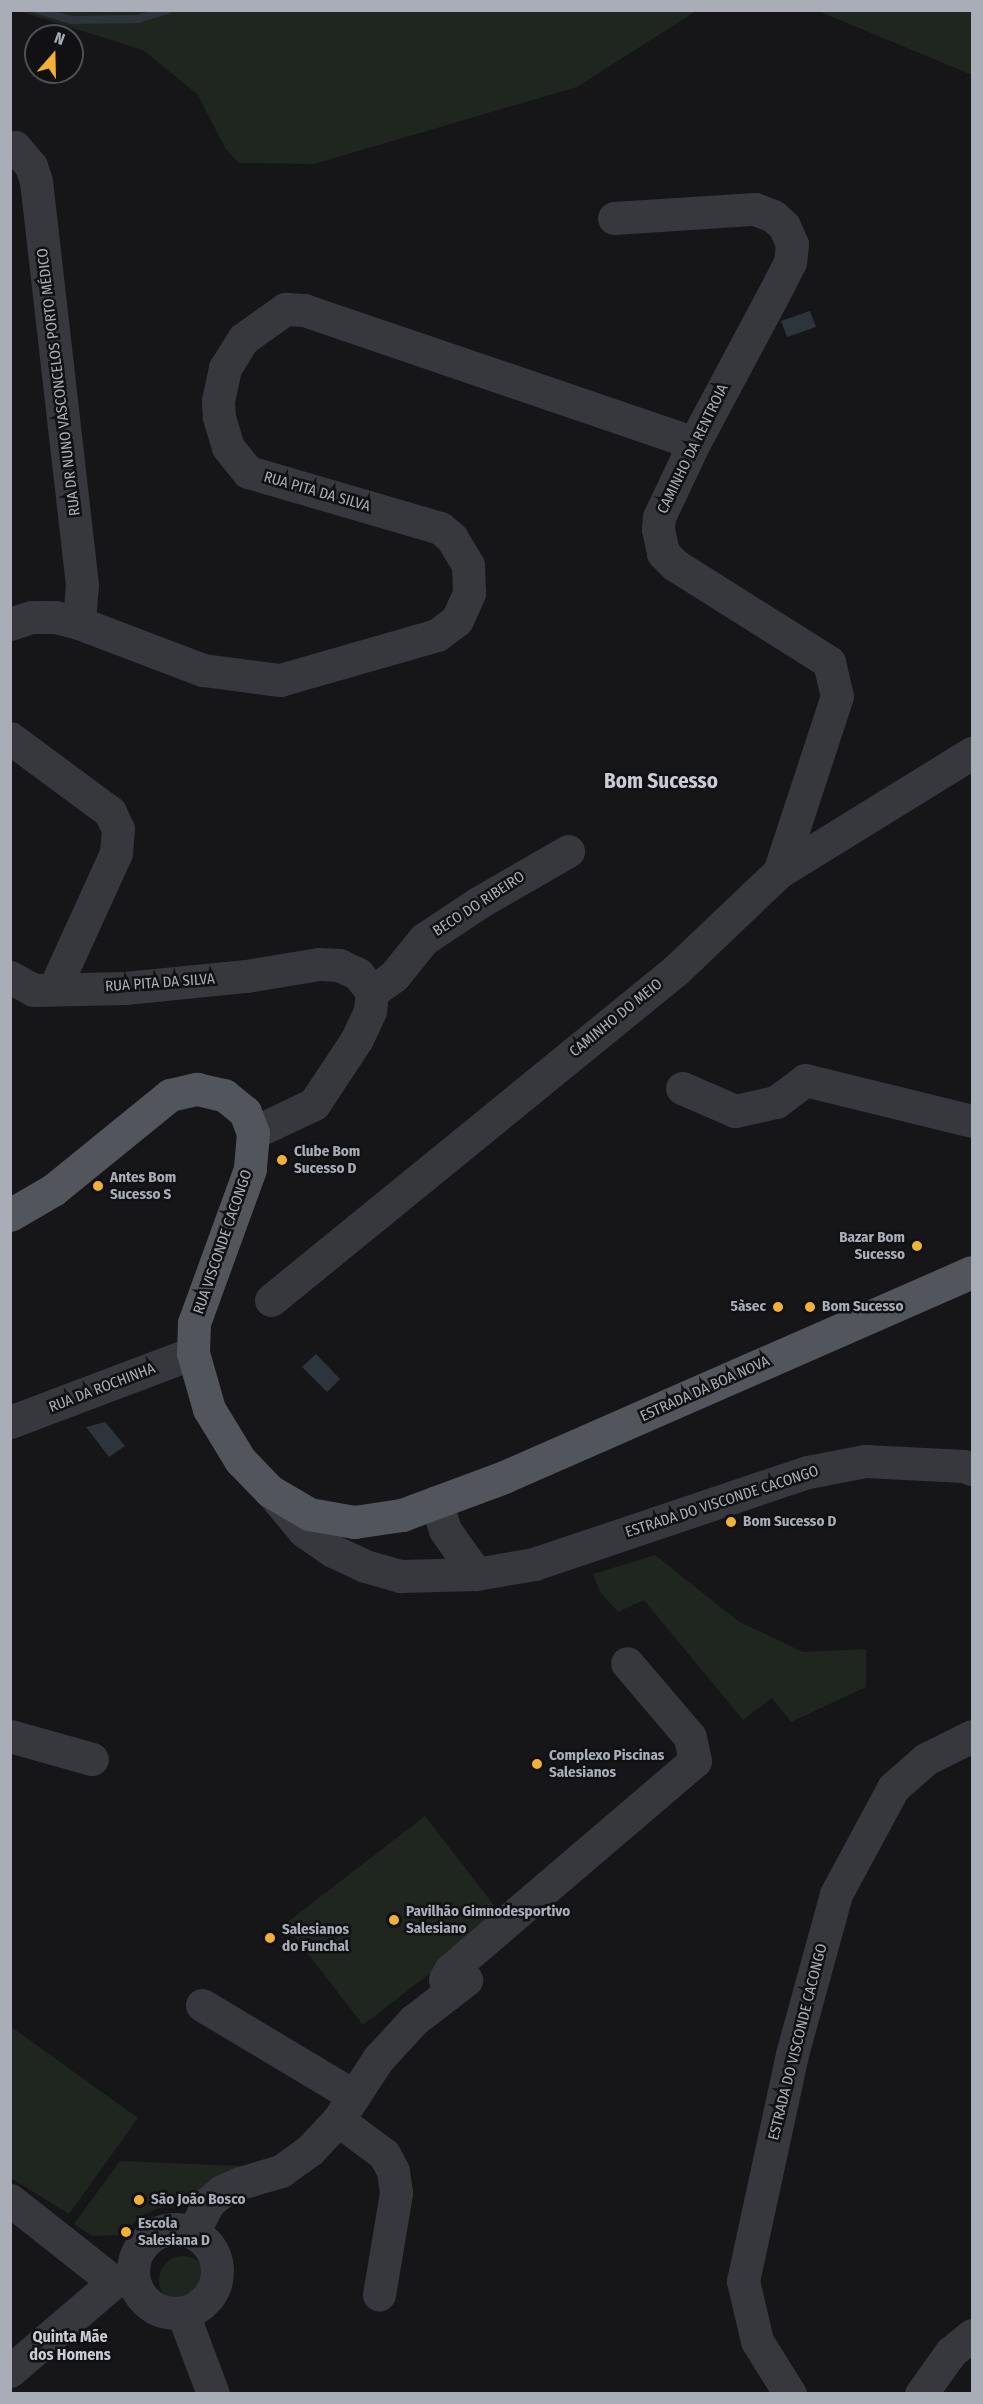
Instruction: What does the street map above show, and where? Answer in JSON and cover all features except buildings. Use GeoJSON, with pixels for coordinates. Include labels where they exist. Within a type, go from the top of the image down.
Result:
{"type":"FeatureCollection","features":[{"type":"Feature","properties":{"kind":"main road"},"geometry":{"type":"LineString","coordinates":[[10,1215],[54,1191],[170,1095],[197,1089],[224,1095],[245,1112],[253,1133]]}},
{"type":"Feature","properties":{"kind":"main road","name":"RUA VISCONDE CACONGO"},"geometry":{"type":"LineString","coordinates":[[253,1133],[250,1169],[194,1323],[193,1353],[209,1408],[240,1460],[270,1491],[309,1514],[354,1522],[402,1515],[436,1502]]}},
{"type":"Feature","properties":{"kind":"main road","name":"ESTRADA DA BOA NOVA"},"geometry":{"type":"LineString","coordinates":[[436,1502],[504,1477],[972,1272]]}},
{"type":"Feature","properties":{"kind":"street","name":"RUA DR NUNO VASCONCELOS PORTO MÉDICO"},"geometry":{"type":"LineString","coordinates":[[15,147],[31,166],[36,181],[82,585],[80,623]]}},
{"type":"Feature","properties":{"kind":"street","name":"CAMINHO DA RENTROIA"},"geometry":{"type":"LineString","coordinates":[[614,218],[755,209],[772,216],[784,226],[792,244],[790,262],[694,443],[659,517],[659,541],[663,553],[675,565],[829,662],[837,696],[778,872]]}},
{"type":"Feature","properties":{"kind":"street","name":"RUA PITA DA SILVA"},"geometry":{"type":"LineString","coordinates":[[10,624],[32,618],[55,617],[80,623],[203,670],[280,680],[437,635],[457,620],[469,593],[468,565],[452,538],[440,528],[248,472],[228,447],[220,424],[218,401],[225,368],[243,339],[285,309],[304,310],[694,443]]}},
{"type":"Feature","properties":{"kind":"street"},"geometry":{"type":"LineString","coordinates":[[10,738],[110,812],[118,830],[116,853],[55,987]]}},
{"type":"Feature","properties":{"kind":"street","name":"CAMINHO DO MEIO"},"geometry":{"type":"LineString","coordinates":[[271,1300],[676,970],[778,872],[972,753]]}},
{"type":"Feature","properties":{"kind":"street","name":"BECO DO RIBEIRO"},"geometry":{"type":"LineString","coordinates":[[372,992],[394,976],[424,939],[478,903],[568,851]]}},
{"type":"Feature","properties":{"kind":"street","name":"RUA PITA DA SILVA"},"geometry":{"type":"LineString","coordinates":[[10,977],[33,990],[55,987],[136,987],[246,976],[329,963],[358,974],[372,992]]}},
{"type":"Feature","properties":{"kind":"street"},"geometry":{"type":"LineString","coordinates":[[253,1133],[314,1104],[357,1039],[370,1011],[372,992]]}},
{"type":"Feature","properties":{"kind":"street"},"geometry":{"type":"LineString","coordinates":[[682,1088],[735,1111],[776,1102],[805,1080],[972,1121]]}},
{"type":"Feature","properties":{"kind":"street","name":"RUA DA ROCHINHA"},"geometry":{"type":"LineString","coordinates":[[10,1422],[193,1353]]}},
{"type":"Feature","properties":{"kind":"street","name":"ESTRADA DO VISCONDE CACONGO"},"geometry":{"type":"LineString","coordinates":[[270,1491],[304,1532],[333,1551],[365,1566],[401,1576],[476,1574],[534,1564],[808,1472],[865,1461],[964,1466],[972,1469]]}},
{"type":"Feature","properties":{"kind":"street"},"geometry":{"type":"LineString","coordinates":[[436,1502],[445,1530],[476,1574]]}},
{"type":"Feature","properties":{"kind":"street"},"geometry":{"type":"LineString","coordinates":[[193,2232],[209,2202],[222,2191],[240,2182],[281,2171],[310,2150],[346,2108],[378,2059],[414,2020],[458,1986],[445,1979],[450,1970],[695,1761],[690,1737],[627,1663]]}},
{"type":"Feature","properties":{"kind":"street"},"geometry":{"type":"LineString","coordinates":[[10,1736],[92,1760]]}},
{"type":"Feature","properties":{"kind":"street","name":"ESTRADA DO VISCONDE CACONGO"},"geometry":{"type":"LineString","coordinates":[[790,2394],[757,2341],[742,2282],[792,2054],[836,1894],[893,1788],[926,1759],[972,1736]]}},
{"type":"Feature","properties":{"kind":"street"},"geometry":{"type":"LineString","coordinates":[[202,2004],[346,2108],[384,2154],[393,2171],[396,2193],[380,2295]]}},
{"type":"Feature","properties":{"kind":"street"},"geometry":{"type":"LineString","coordinates":[[10,2200],[123,2280],[141,2299],[160,2312],[183,2314],[200,2307],[212,2294],[217,2277],[216,2259],[207,2243],[193,2232],[170,2228],[148,2237],[134,2255],[123,2280],[10,2371]]}},
{"type":"Feature","properties":{"kind":"street"},"geometry":{"type":"LineString","coordinates":[[183,2314],[213,2394]]}},
{"type":"Feature","properties":{"kind":"street"},"geometry":{"type":"LineString","coordinates":[[921,2394],[951,2352],[972,2335]]}},
{"type":"Feature","properties":{"kind":"shaded area"},"geometry":{"type":"Polygon","coordinates":[[[19,11],[696,11],[577,87],[314,164],[239,163],[225,148],[198,95],[143,50],[84,31],[84,24],[60,24],[19,11]]]}},
{"type":"Feature","properties":{"kind":"shaded area"},"geometry":{"type":"Polygon","coordinates":[[[818,11],[972,11],[972,75],[823,13],[818,11]]]}},
{"type":"Feature","properties":{"kind":"shaded area"},"geometry":{"type":"Polygon","coordinates":[[[810,311],[816,327],[787,337],[781,321],[810,311]]]}},
{"type":"Feature","properties":{"kind":"shaded area"},"geometry":{"type":"Polygon","coordinates":[[[316,1354],[340,1379],[327,1392],[302,1367],[316,1354]]]}},
{"type":"Feature","properties":{"kind":"shaded area"},"geometry":{"type":"Polygon","coordinates":[[[105,1422],[125,1446],[109,1457],[86,1427],[105,1422]]]}},
{"type":"Feature","properties":{"kind":"shaded area"},"geometry":{"type":"Polygon","coordinates":[[[655,1555],[738,1621],[803,1652],[866,1649],[866,1687],[791,1722],[772,1698],[743,1720],[644,1600],[618,1612],[600,1592],[593,1574],[655,1555]]]}},
{"type":"Feature","properties":{"kind":"shaded area","name":"Pavilhão Gimnodesportivo Salesiano"},"geometry":{"type":"Polygon","coordinates":[[[425,1816],[503,1917],[363,2025],[285,1924],[425,1816]]]}},
{"type":"Feature","properties":{"kind":"shaded area"},"geometry":{"type":"Polygon","coordinates":[[[10,2026],[138,2118],[69,2214],[11,2178],[10,2026]]]}},
{"type":"Feature","properties":{"kind":"shaded area"},"geometry":{"type":"Polygon","coordinates":[[[120,2161],[242,2166],[195,2205],[158,2208],[143,2215],[120,2235],[92,2236],[74,2224],[120,2161]]]}},
{"type":"Feature","properties":{"kind":"shaded area"},"geometry":{"type":"Polygon","coordinates":[[[178,2256],[188,2256],[203,2266],[207,2280],[203,2294],[197,2300],[188,2304],[178,2304],[163,2294],[159,2285],[159,2275],[169,2260],[178,2256]]]}},
{"type":"Feature","properties":{"kind":"waterway"},"geometry":{"type":"LineString","coordinates":[[38,10],[71,20],[138,19],[167,10]]}},
{"type":"Feature","properties":{"kind":"place","name":"Clube Bom Sucesso D"},"geometry":{"type":"Point","coordinates":[282,1160]}},
{"type":"Feature","properties":{"kind":"place","name":"Antes Bom Sucesso S"},"geometry":{"type":"Point","coordinates":[98,1186]}},
{"type":"Feature","properties":{"kind":"place","name":"Bazar Bom Sucesso"},"geometry":{"type":"Point","coordinates":[917,1246]}},
{"type":"Feature","properties":{"kind":"place","name":"5àsec"},"geometry":{"type":"Point","coordinates":[778,1307]}},
{"type":"Feature","properties":{"kind":"place","name":"Bom Sucesso"},"geometry":{"type":"Point","coordinates":[810,1307]}},
{"type":"Feature","properties":{"kind":"place","name":"Bom Sucesso D"},"geometry":{"type":"Point","coordinates":[731,1522]}},
{"type":"Feature","properties":{"kind":"place","name":"Complexo Piscinas Salesianos"},"geometry":{"type":"Point","coordinates":[537,1764]}},
{"type":"Feature","properties":{"kind":"place","name":"Pavilhão Gimnodesportivo Salesiano"},"geometry":{"type":"Point","coordinates":[394,1920]}},
{"type":"Feature","properties":{"kind":"place","name":"Salesianos do Funchal"},"geometry":{"type":"Point","coordinates":[270,1938]}},
{"type":"Feature","properties":{"kind":"place","name":"São João Bosco"},"geometry":{"type":"Point","coordinates":[139,2200]}},
{"type":"Feature","properties":{"kind":"place","name":"Escola Salesiana D"},"geometry":{"type":"Point","coordinates":[126,2232]}},
{"type":"Feature","properties":{"kind":"district","name":"Bom Sucesso"},"geometry":{"type":"Point","coordinates":[661,781]}},
{"type":"Feature","properties":{"kind":"district","name":"Quinta Mãe dos Homens"},"geometry":{"type":"Point","coordinates":[70,2346]}}]}
